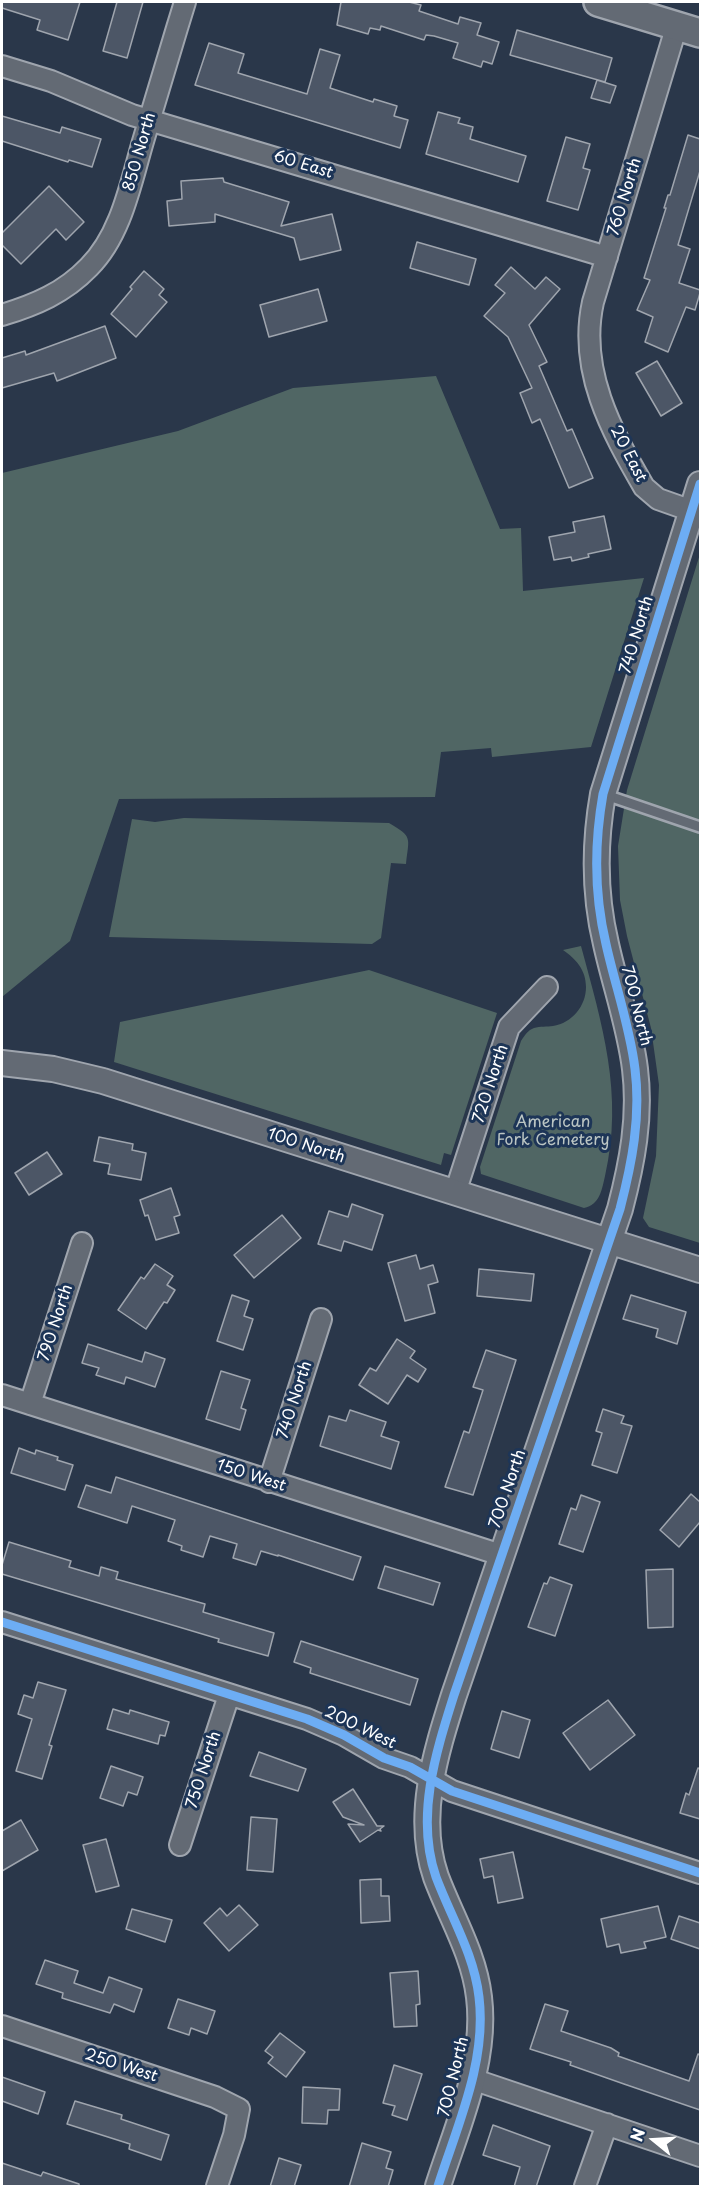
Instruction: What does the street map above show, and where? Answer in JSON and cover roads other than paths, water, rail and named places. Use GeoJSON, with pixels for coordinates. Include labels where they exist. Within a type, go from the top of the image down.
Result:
{"type":"FeatureCollection","features":[{"type":"Feature","properties":{"kind":"main road"},"geometry":{"type":"LineString","coordinates":[[598,2],[689,29]]}},
{"type":"Feature","properties":{"kind":"street","name":"850 North"},"geometry":{"type":"LineString","coordinates":[[2,315],[47,299],[67,287],[90,266],[110,240],[126,201],[185,2]]}},
{"type":"Feature","properties":{"kind":"street","name":"760 North"},"geometry":{"type":"LineString","coordinates":[[592,371],[588,345],[588,323],[607,257],[689,29]]}},
{"type":"Feature","properties":{"kind":"street","name":"60 East"},"geometry":{"type":"LineString","coordinates":[[2,66],[51,81],[150,120],[607,257]]}},
{"type":"Feature","properties":{"kind":"street","name":"20 East"},"geometry":{"type":"LineString","coordinates":[[592,371],[601,401],[644,487],[658,499],[692,511]]}},
{"type":"Feature","properties":{"kind":"street","name":"740 North"},"geometry":{"type":"LineString","coordinates":[[603,794],[700,484]]}},
{"type":"Feature","properties":{"kind":"street","name":"700 North"},"geometry":{"type":"LineString","coordinates":[[438,2187],[472,2079],[479,2039],[479,1997],[468,1951],[451,1916],[435,1874],[427,1824],[431,1779],[440,1740],[501,1555],[620,1209],[633,1155],[636,1095],[631,1046],[599,907],[595,849],[603,794]]}},
{"type":"Feature","properties":{"kind":"street","name":"720 North"},"geometry":{"type":"LineString","coordinates":[[455,1193],[509,1028],[547,987]]}},
{"type":"Feature","properties":{"kind":"street","name":"100 North"},"geometry":{"type":"LineString","coordinates":[[2,1063],[53,1069],[102,1082],[700,1270]]}},
{"type":"Feature","properties":{"kind":"street","name":"790 North"},"geometry":{"type":"LineString","coordinates":[[30,1404],[82,1243]]}},
{"type":"Feature","properties":{"kind":"street","name":"740 North"},"geometry":{"type":"LineString","coordinates":[[269,1482],[321,1319]]}},
{"type":"Feature","properties":{"kind":"street","name":"150 West"},"geometry":{"type":"LineString","coordinates":[[2,1395],[501,1555]]}},
{"type":"Feature","properties":{"kind":"street","name":"200 West"},"geometry":{"type":"LineString","coordinates":[[2,1623],[326,1726],[384,1758],[410,1767],[452,1791],[700,1873]]}},
{"type":"Feature","properties":{"kind":"street","name":"750 North"},"geometry":{"type":"LineString","coordinates":[[180,1845],[229,1695]]}},
{"type":"Feature","properties":{"kind":"street","name":"250 West"},"geometry":{"type":"LineString","coordinates":[[2,2026],[215,2097],[239,2109],[234,2135],[217,2187]]}},
{"type":"Feature","properties":{"kind":"street"},"geometry":{"type":"LineString","coordinates":[[472,2079],[700,2156]]}},
{"type":"Feature","properties":{"kind":"street"},"geometry":{"type":"LineString","coordinates":[[585,2187],[607,2124]]}},
{"type":"Feature","properties":{"kind":"lane"},"geometry":{"type":"LineString","coordinates":[[603,794],[700,827]]}},
{"type":"Feature","properties":{"kind":"park label","name":"American Fork Cemetery"},"geometry":{"type":"Point","coordinates":[553,1132]}}]}
